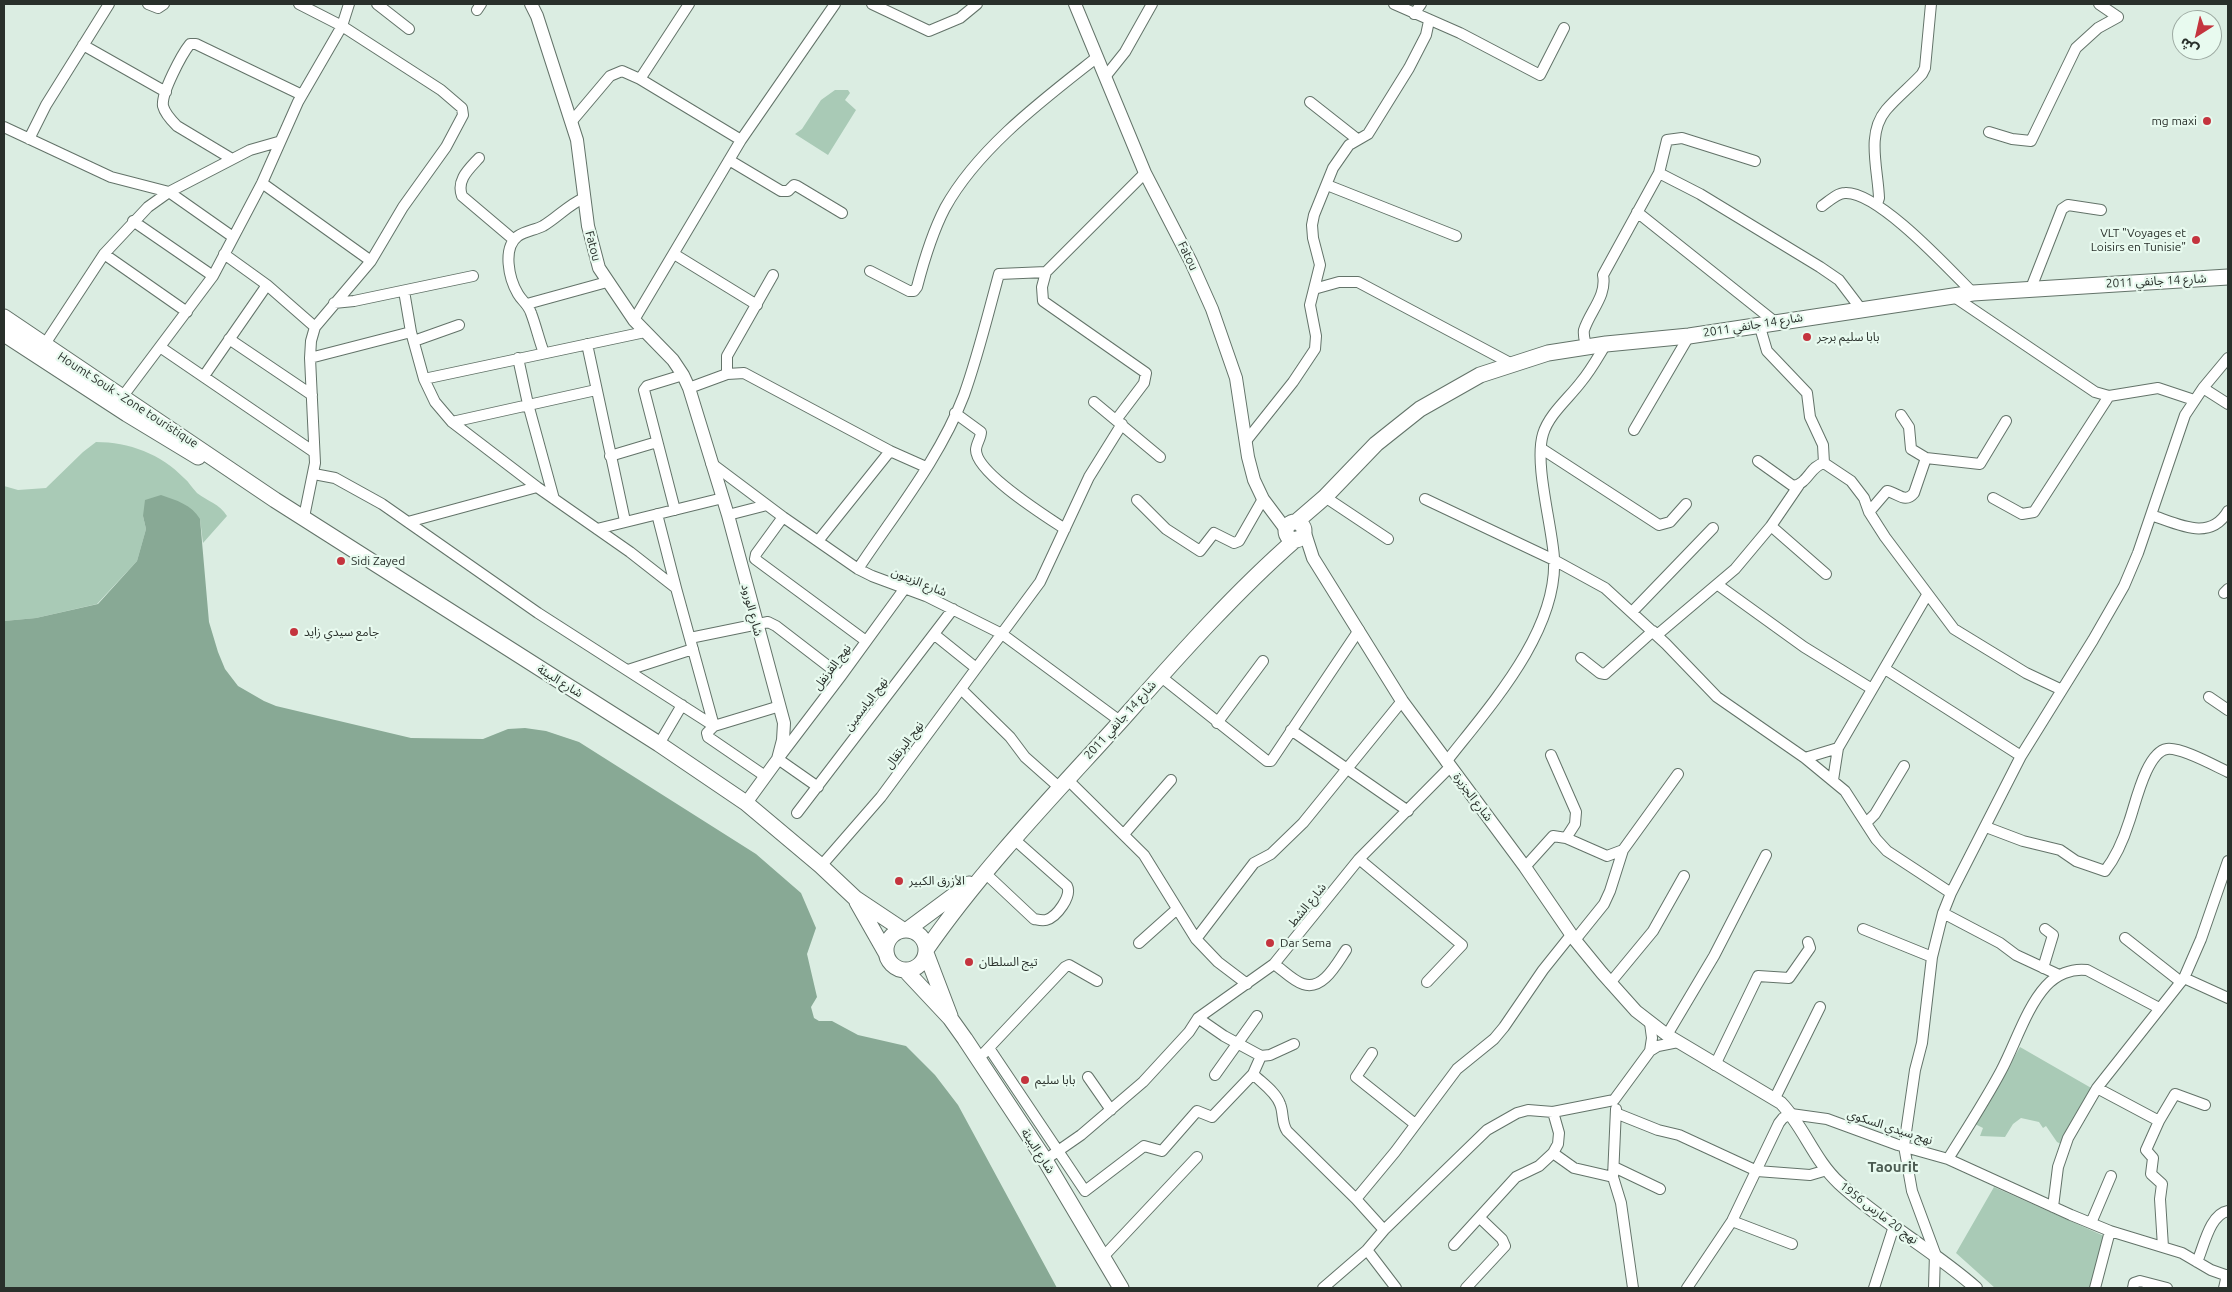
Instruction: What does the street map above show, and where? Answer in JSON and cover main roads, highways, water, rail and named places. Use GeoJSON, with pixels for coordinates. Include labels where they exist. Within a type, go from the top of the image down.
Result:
{"type":"FeatureCollection","features":[{"type":"Feature","properties":{"kind":"main road","name":"شارع 14 جانفي 2011"},"geometry":{"type":"LineString","coordinates":[[926,952],[985,873],[1160,676],[1260,571],[1362,457],[1414,413],[1480,375],[1548,353],[1586,346],[1689,336],[1861,308],[1973,293],[2228,277]]}},
{"type":"Feature","properties":{"kind":"main road","name":"Houmt Souk - Zone touristique"},"geometry":{"type":"LineString","coordinates":[[4,317],[40,351],[122,396],[251,483]]}},
{"type":"Feature","properties":{"kind":"main road"},"geometry":{"type":"LineString","coordinates":[[4,334],[40,351],[173,443],[251,483]]}},
{"type":"Feature","properties":{"kind":"main road","name":"شارع البيئة"},"geometry":{"type":"LineString","coordinates":[[251,483],[659,744],[746,803],[821,866],[855,898],[905,930]]}},
{"type":"Feature","properties":{"kind":"main road","name":"شارع 14 جانفي 2011"},"geometry":{"type":"LineString","coordinates":[[905,930],[985,873]]}},
{"type":"Feature","properties":{"kind":"main road","name":"شارع البيئة"},"geometry":{"type":"LineString","coordinates":[[855,898],[886,953]]}},
{"type":"Feature","properties":{"kind":"main road"},"geometry":{"type":"LineString","coordinates":[[905,930],[923,939],[926,952],[916,967],[905,970],[893,965],[886,953],[886,946],[892,936],[905,930]]}},
{"type":"Feature","properties":{"kind":"main road","name":"شارع البيئة"},"geometry":{"type":"LineString","coordinates":[[926,952],[950,1018]]}},
{"type":"Feature","properties":{"kind":"main road","name":"شارع البيئة"},"geometry":{"type":"LineString","coordinates":[[905,970],[950,1018],[978,1059],[1045,1160],[1121,1288]]}},
{"type":"Feature","properties":{"kind":"place","name":"mg maxi"},"geometry":{"type":"Point","coordinates":[2207,121]}},
{"type":"Feature","properties":{"kind":"place","name":"VLT \"Voyages et Loisirs en Tunisie\""},"geometry":{"type":"Point","coordinates":[2196,240]}},
{"type":"Feature","properties":{"kind":"place","name":"بابا سليم برجر"},"geometry":{"type":"Point","coordinates":[1807,337]}},
{"type":"Feature","properties":{"kind":"place","name":"Sidi Zayed"},"geometry":{"type":"Point","coordinates":[341,561]}},
{"type":"Feature","properties":{"kind":"place","name":"جامع سيدي زايد"},"geometry":{"type":"Point","coordinates":[294,632]}},
{"type":"Feature","properties":{"kind":"place","name":"الأزرق الكبير"},"geometry":{"type":"Point","coordinates":[899,881]}},
{"type":"Feature","properties":{"kind":"place","name":"Dar Sema"},"geometry":{"type":"Point","coordinates":[1270,943]}},
{"type":"Feature","properties":{"kind":"place","name":"تيج السلطان"},"geometry":{"type":"Point","coordinates":[969,962]}},
{"type":"Feature","properties":{"kind":"place","name":"بابا سليم"},"geometry":{"type":"Point","coordinates":[1025,1080]}},
{"type":"Feature","properties":{"kind":"district","name":"Taourit"},"geometry":{"type":"Point","coordinates":[1893,1167]}}]}
